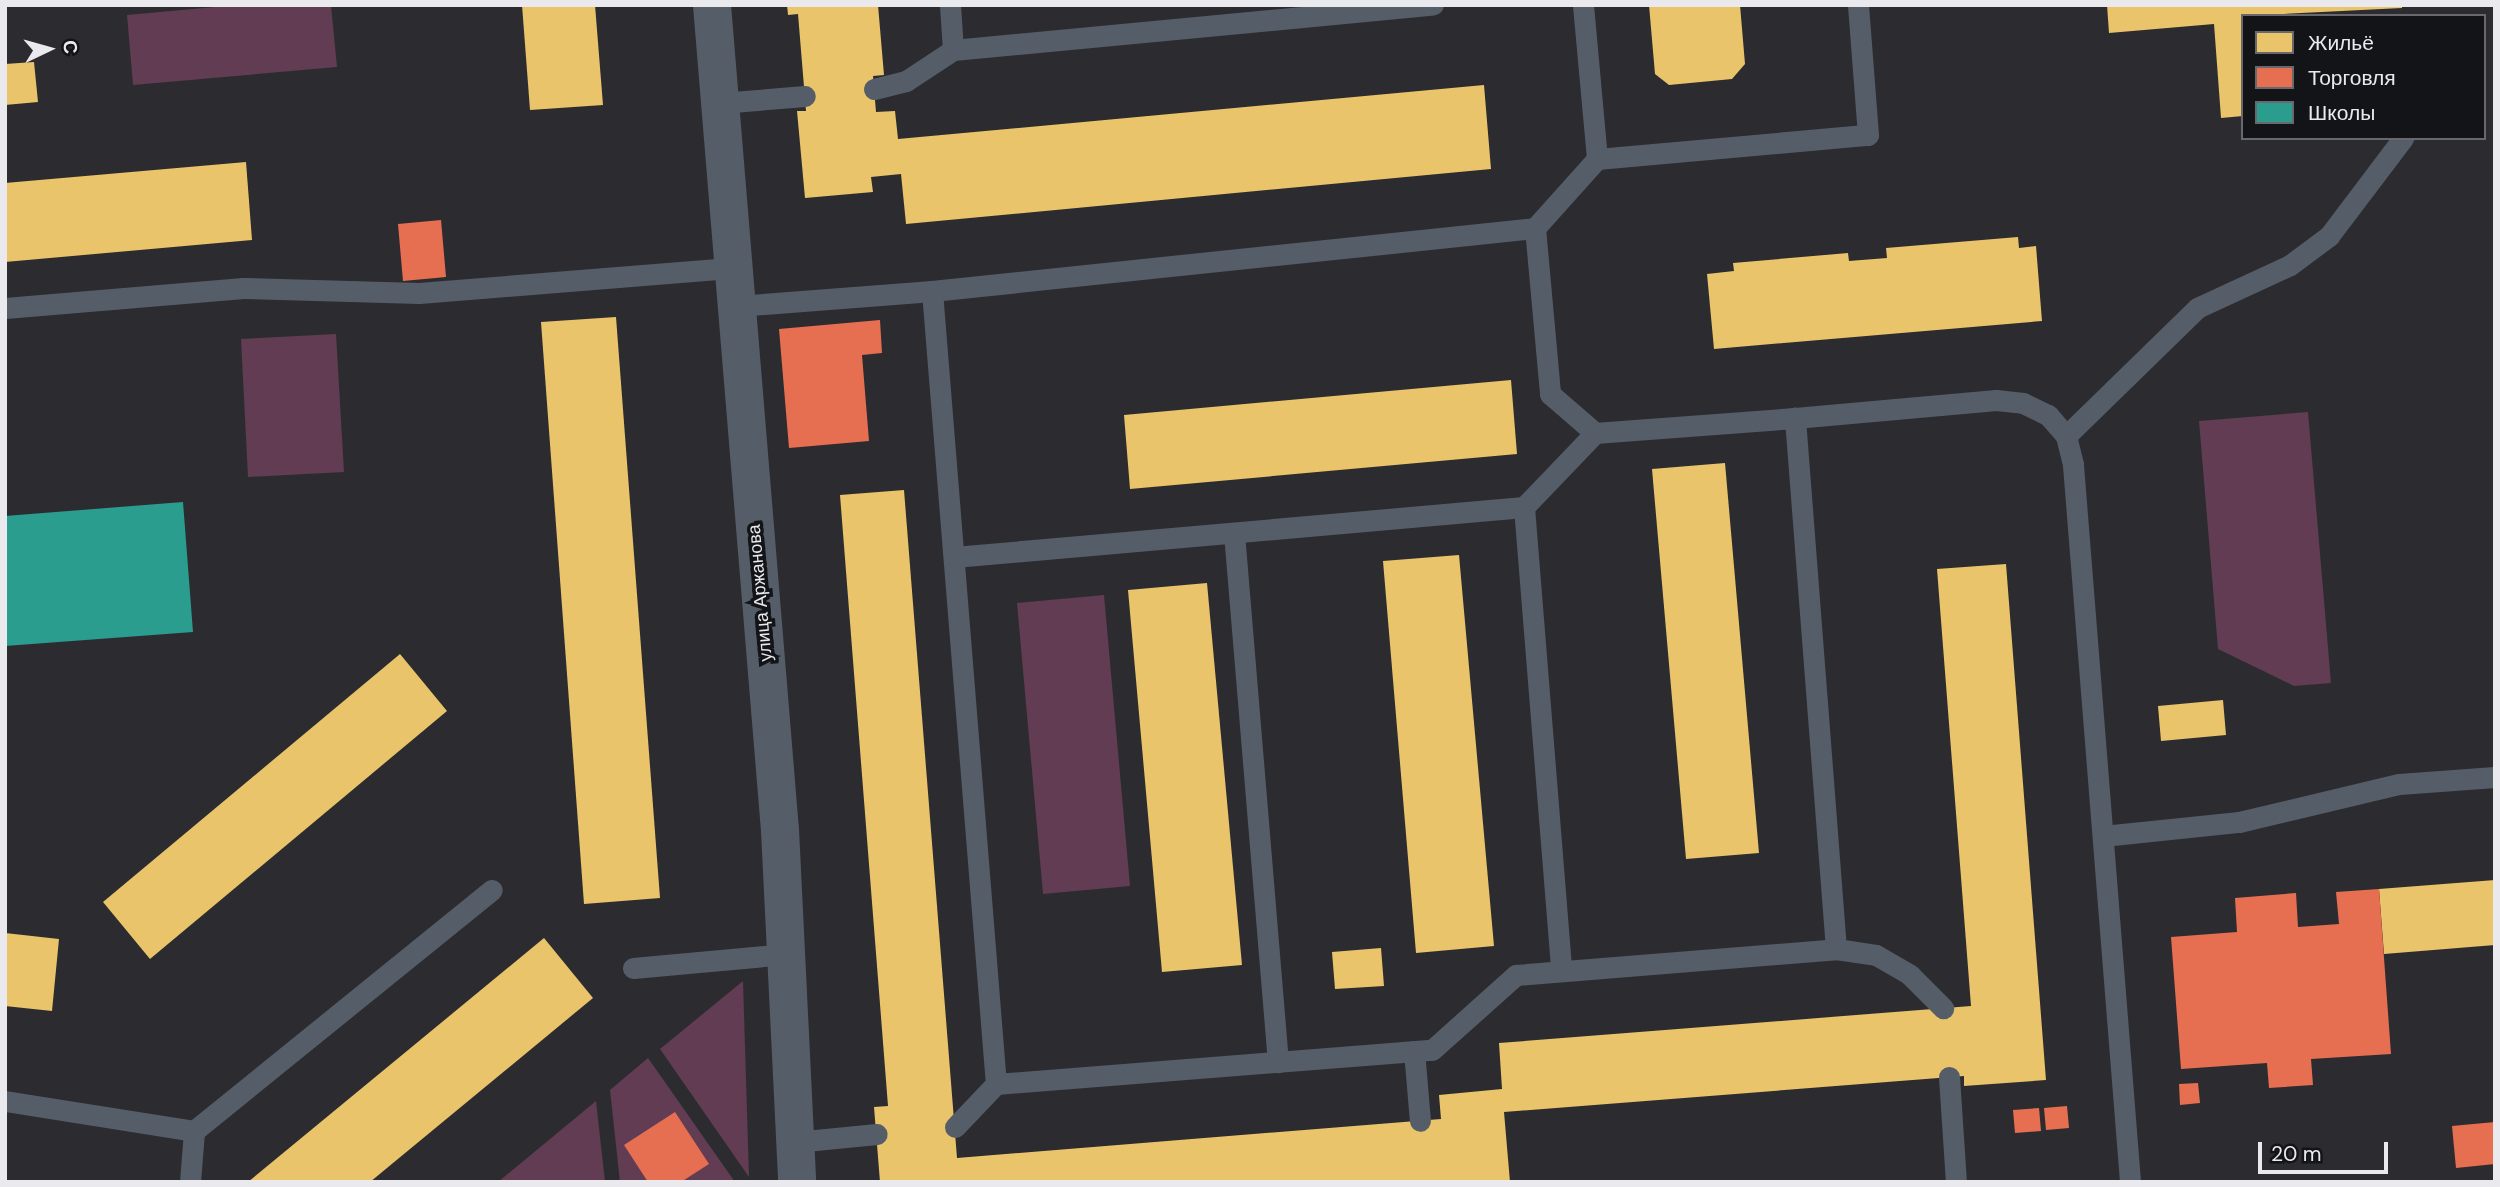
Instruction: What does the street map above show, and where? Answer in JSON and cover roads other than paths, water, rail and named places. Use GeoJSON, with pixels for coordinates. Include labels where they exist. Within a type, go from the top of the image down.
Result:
{"type":"FeatureCollection","features":[{"type":"Feature","properties":{"kind":"street","name":"улица Аржанова"},"geometry":{"type":"LineString","coordinates":[[712,5],[788,954],[797,1182]]}},
{"type":"Feature","properties":{"kind":"lane"},"geometry":{"type":"LineString","coordinates":[[950,5],[953,50]]}},
{"type":"Feature","properties":{"kind":"lane"},"geometry":{"type":"LineString","coordinates":[[874,89],[906,81],[953,50],[1433,5]]}},
{"type":"Feature","properties":{"kind":"lane"},"geometry":{"type":"LineString","coordinates":[[1583,5],[1597,159]]}},
{"type":"Feature","properties":{"kind":"lane"},"geometry":{"type":"LineString","coordinates":[[737,306],[932,291],[1535,228],[1597,159],[1868,135],[1858,5]]}},
{"type":"Feature","properties":{"kind":"lane"},"geometry":{"type":"LineString","coordinates":[[720,103],[805,96]]}},
{"type":"Feature","properties":{"kind":"lane"},"geometry":{"type":"LineString","coordinates":[[2066,436],[2197,308],[2290,265],[2329,236],[2401,140]]}},
{"type":"Feature","properties":{"kind":"lane"},"geometry":{"type":"LineString","coordinates":[[1535,228],[1550,394],[1595,433]]}},
{"type":"Feature","properties":{"kind":"lane"},"geometry":{"type":"LineString","coordinates":[[5,308],[243,288],[419,293],[733,268]]}},
{"type":"Feature","properties":{"kind":"lane"},"geometry":{"type":"LineString","coordinates":[[932,291],[996,1084]]}},
{"type":"Feature","properties":{"kind":"lane"},"geometry":{"type":"LineString","coordinates":[[954,557],[1524,508],[1595,433],[1996,400],[2024,403],[2048,415],[2066,436],[2073,466],[2130,1182]]}},
{"type":"Feature","properties":{"kind":"lane"},"geometry":{"type":"LineString","coordinates":[[1795,418],[1836,949]]}},
{"type":"Feature","properties":{"kind":"lane"},"geometry":{"type":"LineString","coordinates":[[1524,508],[1561,971]]}},
{"type":"Feature","properties":{"kind":"lane"},"geometry":{"type":"LineString","coordinates":[[1234,533],[1278,1062]]}},
{"type":"Feature","properties":{"kind":"lane"},"geometry":{"type":"LineString","coordinates":[[2104,836],[2239,822],[2399,784],[2495,777]]}},
{"type":"Feature","properties":{"kind":"lane"},"geometry":{"type":"LineString","coordinates":[[190,1182],[194,1131],[492,890]]}},
{"type":"Feature","properties":{"kind":"lane"},"geometry":{"type":"LineString","coordinates":[[954,1127],[996,1084],[1432,1049],[1516,975],[1836,949],[1876,955],[1910,975],[1943,1008]]}},
{"type":"Feature","properties":{"kind":"lane"},"geometry":{"type":"LineString","coordinates":[[633,968],[788,954]]}},
{"type":"Feature","properties":{"kind":"lane"},"geometry":{"type":"LineString","coordinates":[[1414,1051],[1420,1121]]}},
{"type":"Feature","properties":{"kind":"lane"},"geometry":{"type":"LineString","coordinates":[[1949,1077],[1956,1182]]}},
{"type":"Feature","properties":{"kind":"lane"},"geometry":{"type":"LineString","coordinates":[[5,1101],[194,1131]]}},
{"type":"Feature","properties":{"kind":"lane"},"geometry":{"type":"LineString","coordinates":[[794,1142],[877,1134]]}}]}
